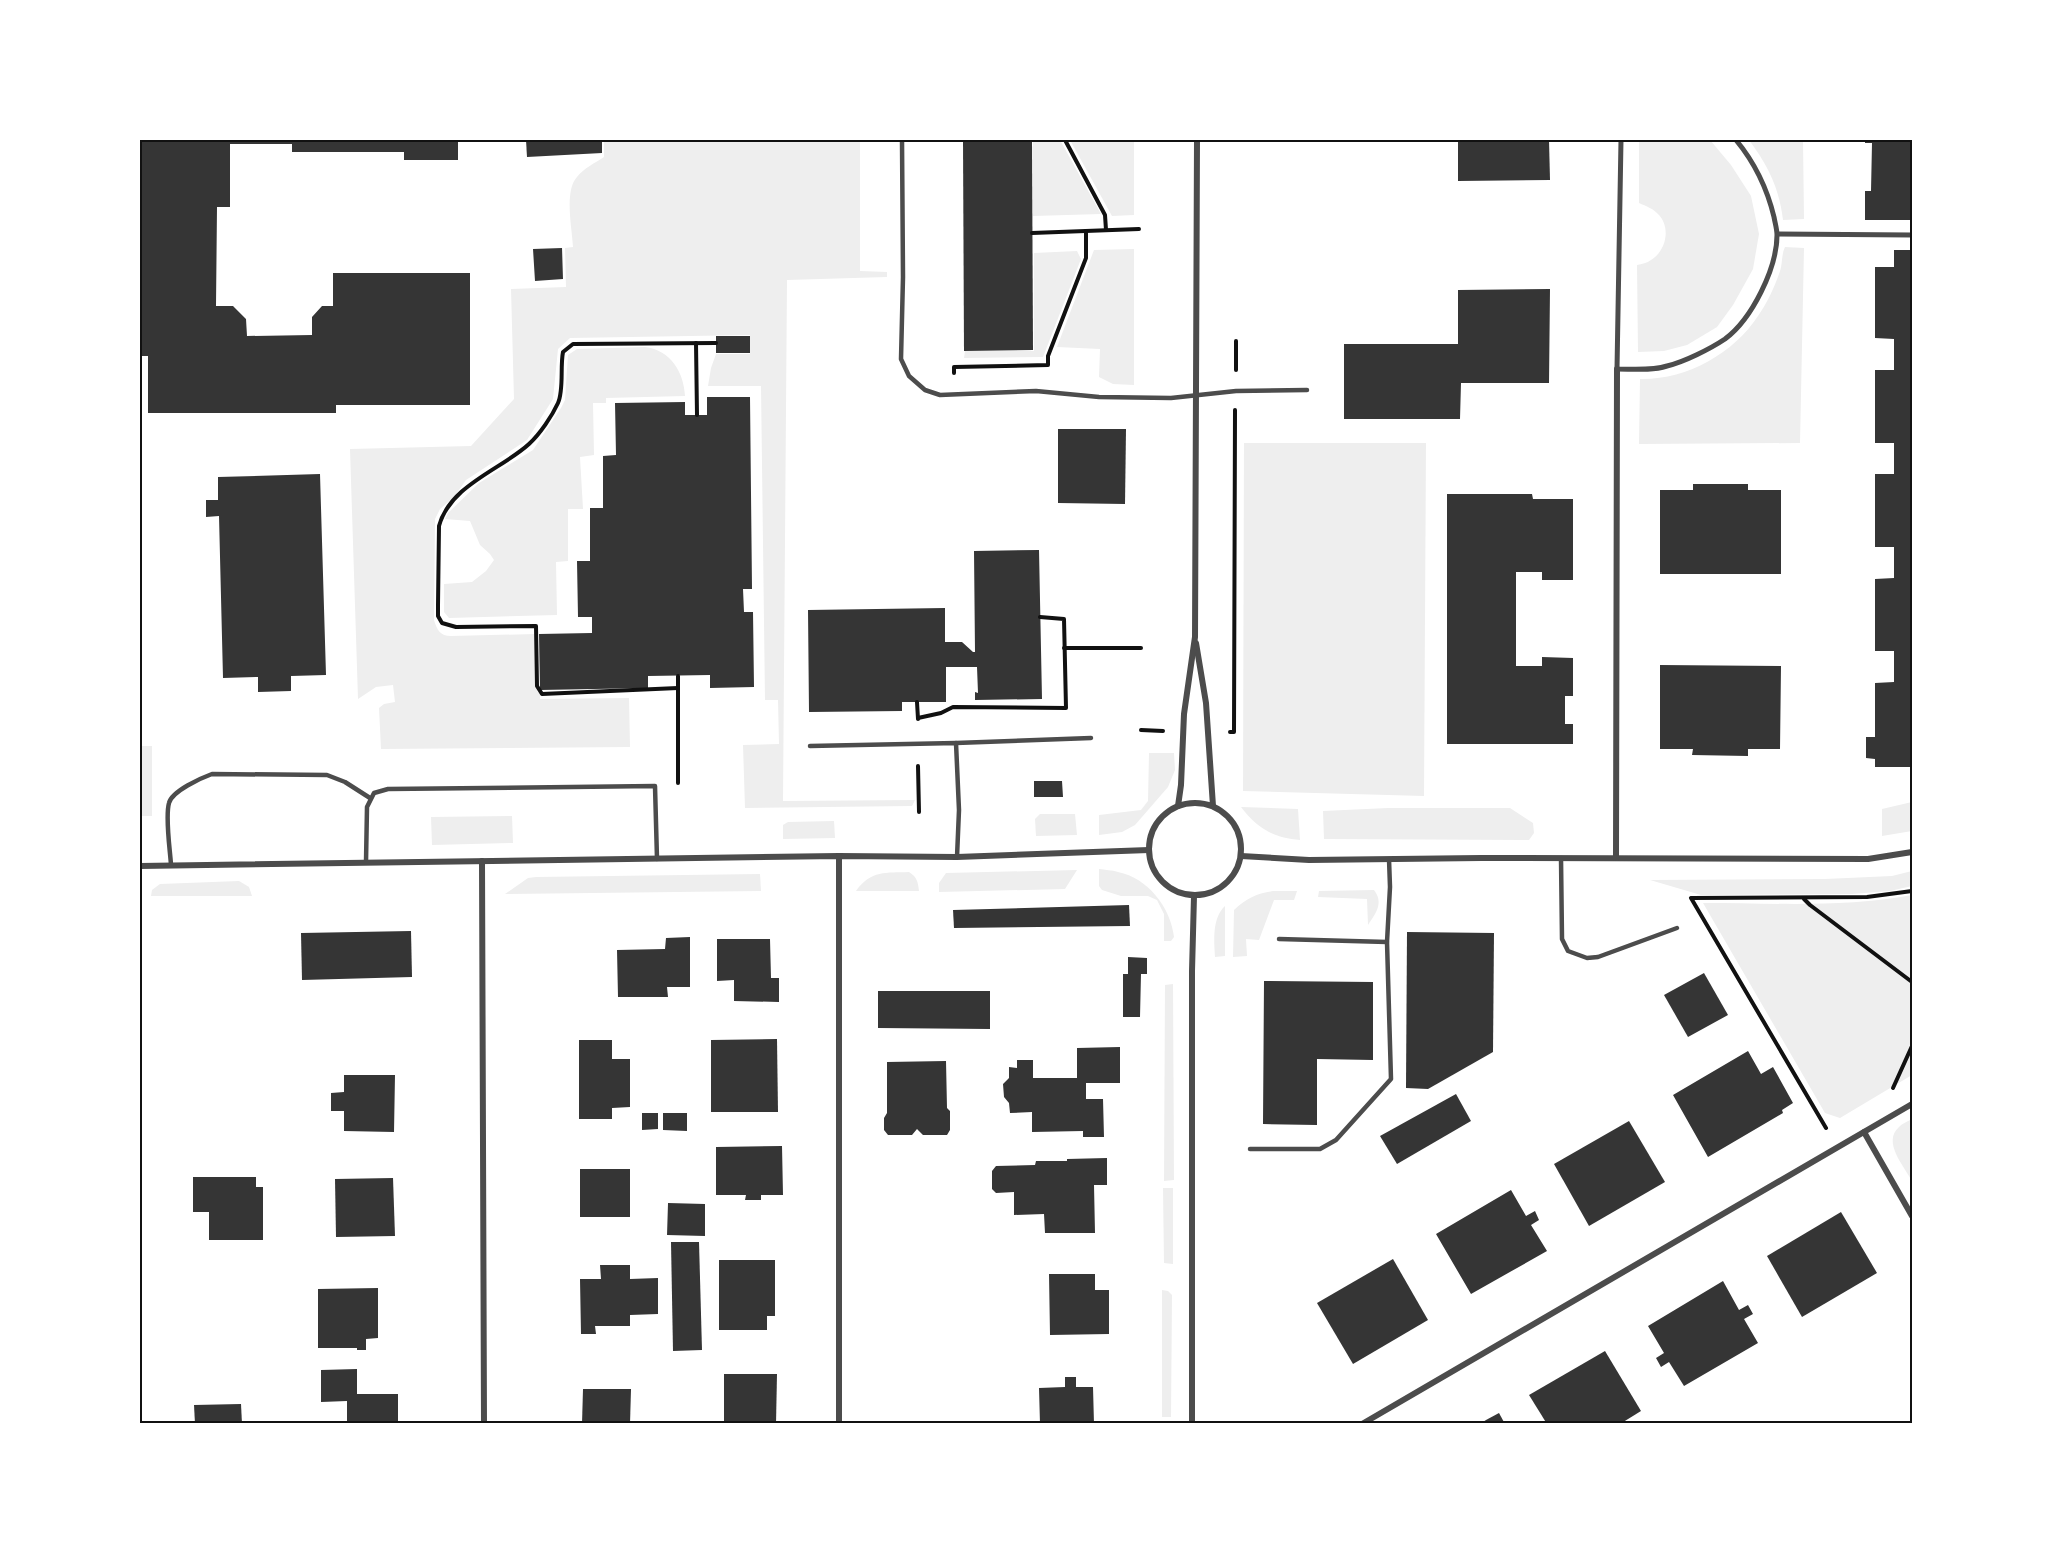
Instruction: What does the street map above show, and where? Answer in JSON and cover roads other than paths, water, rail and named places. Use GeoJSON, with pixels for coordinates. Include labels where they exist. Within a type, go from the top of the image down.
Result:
{"type":"FeatureCollection","features":[{"type":"Feature","properties":{"kind":"street"},"geometry":{"type":"LineString","coordinates":[[1178,806],[1184,714],[1195,637],[1197,140]]}},
{"type":"Feature","properties":{"kind":"street"},"geometry":{"type":"LineString","coordinates":[[1616,858],[1617,369],[1621,140]]}},
{"type":"Feature","properties":{"kind":"street"},"geometry":{"type":"LineString","coordinates":[[1617,369],[1654,369],[1669,366],[1725,338],[1744,319],[1761,293],[1774,257],[1778,234],[1770,200],[1759,173],[1736,140]]}},
{"type":"Feature","properties":{"kind":"street"},"geometry":{"type":"LineString","coordinates":[[1778,234],[1912,235]]}},
{"type":"Feature","properties":{"kind":"street"},"geometry":{"type":"LineString","coordinates":[[1195,637],[1206,703],[1213,806]]}},
{"type":"Feature","properties":{"kind":"street"},"geometry":{"type":"LineString","coordinates":[[1202,803],[1213,806],[1226,814],[1236,826],[1241,841],[1241,856],[1238,867],[1225,885],[1194,896],[1174,889],[1158,876],[1151,864],[1150,839],[1160,819],[1178,806],[1202,803]]}},
{"type":"Feature","properties":{"kind":"street"},"geometry":{"type":"LineString","coordinates":[[140,866],[839,856],[957,857],[1149,849]]}},
{"type":"Feature","properties":{"kind":"street"},"geometry":{"type":"LineString","coordinates":[[1241,856],[1310,860],[1868,859],[1912,852]]}},
{"type":"Feature","properties":{"kind":"street"},"geometry":{"type":"LineString","coordinates":[[838,1424],[839,856]]}},
{"type":"Feature","properties":{"kind":"street"},"geometry":{"type":"LineString","coordinates":[[482,861],[484,1424]]}},
{"type":"Feature","properties":{"kind":"street"},"geometry":{"type":"LineString","coordinates":[[1192,1424],[1194,896]]}},
{"type":"Feature","properties":{"kind":"street"},"geometry":{"type":"LineString","coordinates":[[1362,1424],[1912,1104]]}},
{"type":"Feature","properties":{"kind":"street"},"geometry":{"type":"LineString","coordinates":[[1864,1132],[1912,1216]]}},
{"type":"Feature","properties":{"kind":"lane"},"geometry":{"type":"LineString","coordinates":[[902,140],[901,359],[909,376],[924,390],[940,395],[1036,391],[1099,397],[1172,398],[1236,391],[1307,390]]}},
{"type":"Feature","properties":{"kind":"lane"},"geometry":{"type":"LineString","coordinates":[[810,746],[1090,738]]}},
{"type":"Feature","properties":{"kind":"lane"},"geometry":{"type":"LineString","coordinates":[[956,743],[959,810],[957,857]]}},
{"type":"Feature","properties":{"kind":"lane"},"geometry":{"type":"LineString","coordinates":[[171,865],[169,804],[175,795],[212,774],[327,775],[345,782],[370,798]]}},
{"type":"Feature","properties":{"kind":"lane"},"geometry":{"type":"LineString","coordinates":[[366,862],[366,812],[370,798],[380,790],[655,786],[657,859]]}},
{"type":"Feature","properties":{"kind":"lane"},"geometry":{"type":"LineString","coordinates":[[1562,858],[1562,939],[1568,951],[1587,958],[1598,957],[1677,928]]}},
{"type":"Feature","properties":{"kind":"lane"},"geometry":{"type":"LineString","coordinates":[[1250,1149],[1320,1149],[1336,1140],[1391,1079],[1387,942],[1389,859]]}},
{"type":"Feature","properties":{"kind":"lane"},"geometry":{"type":"LineString","coordinates":[[1279,939],[1387,942]]}}]}
